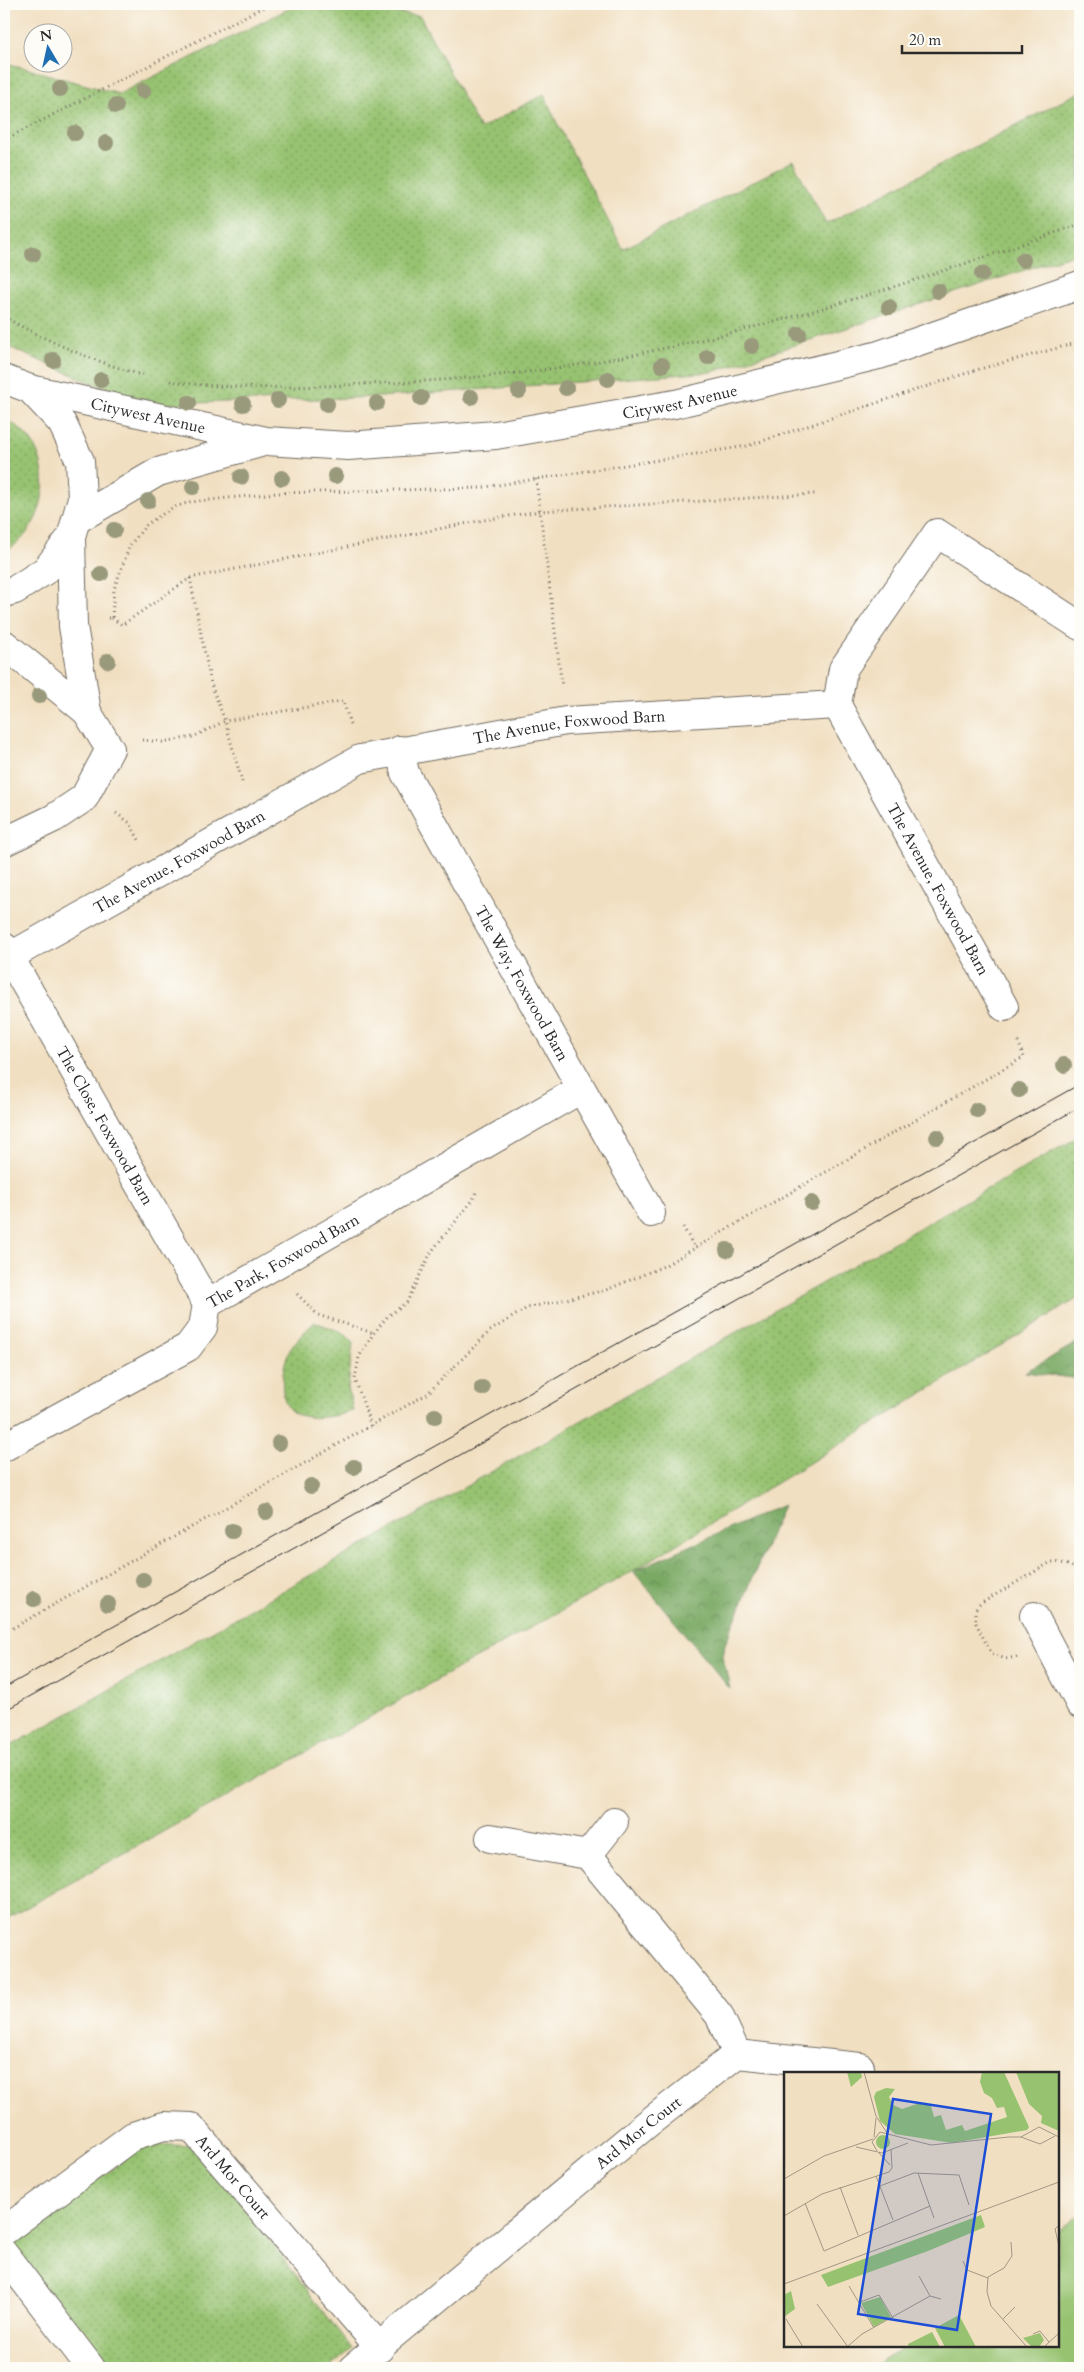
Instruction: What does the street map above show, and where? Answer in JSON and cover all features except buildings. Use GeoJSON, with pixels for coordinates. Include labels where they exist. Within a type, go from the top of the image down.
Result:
{"type":"FeatureCollection","features":[{"type":"Feature","properties":{"kind":"street","name":"Citywest Avenue"},"geometry":{"type":"LineString","coordinates":[[4,379],[30,389],[266,441],[348,446],[496,435],[674,404],[879,355],[1080,285]]}},
{"type":"Feature","properties":{"kind":"street"},"geometry":{"type":"LineString","coordinates":[[30,389],[62,423],[80,461],[82,498],[74,528],[73,626],[87,712]]}},
{"type":"Feature","properties":{"kind":"street","name":"Citywest Avenue"},"geometry":{"type":"LineString","coordinates":[[74,528],[158,472],[266,441]]}},
{"type":"Feature","properties":{"kind":"street"},"geometry":{"type":"LineString","coordinates":[[4,593],[15,590],[46,570],[74,528]]}},
{"type":"Feature","properties":{"kind":"street"},"geometry":{"type":"LineString","coordinates":[[837,705],[843,669],[937,533],[1080,626]]}},
{"type":"Feature","properties":{"kind":"street"},"geometry":{"type":"LineString","coordinates":[[4,644],[87,712],[110,748],[84,798],[54,818],[4,842]]}},
{"type":"Feature","properties":{"kind":"street","name":"The Avenue, Foxwood Barn"},"geometry":{"type":"LineString","coordinates":[[6,952],[157,873],[360,759],[400,750],[566,721],[837,705],[1004,1007]]}},
{"type":"Feature","properties":{"kind":"street","name":"The Way, Foxwood Barn"},"geometry":{"type":"LineString","coordinates":[[400,750],[405,773],[651,1213]]}},
{"type":"Feature","properties":{"kind":"street","name":"The Close, Foxwood Barn"},"geometry":{"type":"LineString","coordinates":[[6,952],[207,1304]]}},
{"type":"Feature","properties":{"kind":"street","name":"The Park, Foxwood Barn"},"geometry":{"type":"LineString","coordinates":[[4,1447],[188,1346],[203,1327],[207,1304],[581,1089]]}},
{"type":"Feature","properties":{"kind":"street"},"geometry":{"type":"LineString","coordinates":[[1034,1616],[1080,1704]]}},
{"type":"Feature","properties":{"kind":"street"},"geometry":{"type":"LineString","coordinates":[[588,1855],[614,1822]]}},
{"type":"Feature","properties":{"kind":"street"},"geometry":{"type":"LineString","coordinates":[[490,1838],[588,1855],[719,2015],[737,2054],[860,2067]]}},
{"type":"Feature","properties":{"kind":"street","name":"Ard Mor Court"},"geometry":{"type":"LineString","coordinates":[[353,2368],[380,2348],[647,2124],[737,2054]]}},
{"type":"Feature","properties":{"kind":"street","name":"Ard Mor Court"},"geometry":{"type":"LineString","coordinates":[[4,2231],[133,2136],[164,2126],[190,2127],[380,2348]]}},
{"type":"Feature","properties":{"kind":"street"},"geometry":{"type":"LineString","coordinates":[[4,2254],[91,2368]]}},
{"type":"Feature","properties":{"kind":"path"},"geometry":{"type":"LineString","coordinates":[[4,140],[269,4]]}},
{"type":"Feature","properties":{"kind":"path"},"geometry":{"type":"LineString","coordinates":[[168,381],[244,387],[390,383],[466,378],[594,362],[719,336],[834,306],[1080,224]]}},
{"type":"Feature","properties":{"kind":"path"},"geometry":{"type":"LineString","coordinates":[[112,618],[114,589],[130,545],[147,524],[172,508],[208,499],[277,492],[479,488],[747,446],[976,370],[1080,342]]}},
{"type":"Feature","properties":{"kind":"path"},"geometry":{"type":"LineString","coordinates":[[536,479],[566,721]]}},
{"type":"Feature","properties":{"kind":"path"},"geometry":{"type":"LineString","coordinates":[[104,617],[112,618],[122,625],[190,578],[484,520],[540,511],[815,494]]}},
{"type":"Feature","properties":{"kind":"path"},"geometry":{"type":"LineString","coordinates":[[190,578],[211,684],[225,722],[242,783],[260,816]]}},
{"type":"Feature","properties":{"kind":"path"},"geometry":{"type":"LineString","coordinates":[[110,748],[125,739],[162,742],[194,737],[225,722],[343,701],[360,759]]}},
{"type":"Feature","properties":{"kind":"path"},"geometry":{"type":"LineString","coordinates":[[87,792],[130,823],[157,873]]}},
{"type":"Feature","properties":{"kind":"path"},"geometry":{"type":"LineString","coordinates":[[4,1633],[427,1394],[490,1331],[527,1308],[606,1290],[664,1266],[1024,1056],[1004,1007]]}},
{"type":"Feature","properties":{"kind":"path"},"geometry":{"type":"LineString","coordinates":[[371,1426],[355,1378],[359,1357],[374,1333],[388,1316],[407,1302],[431,1252],[473,1200],[486,1168],[479,1148]]}},
{"type":"Feature","properties":{"kind":"path"},"geometry":{"type":"LineString","coordinates":[[651,1213],[668,1202],[695,1248]]}},
{"type":"Feature","properties":{"kind":"path"},"geometry":{"type":"LineString","coordinates":[[279,1263],[297,1294],[318,1315],[374,1333]]}},
{"type":"Feature","properties":{"kind":"green space"},"geometry":{"type":"Polygon","coordinates":[[[298,4],[330,4],[420,16],[480,129],[544,94],[556,121],[623,249],[793,161],[826,224],[1080,92],[1080,252],[712,372],[380,397],[164,404],[123,394],[82,379],[4,345],[4,57],[10,64],[22,67],[22,72],[39,72],[119,94],[298,4]]]}},
{"type":"Feature","properties":{"kind":"green space"},"geometry":{"type":"Polygon","coordinates":[[[4,419],[22,431],[34,446],[41,465],[43,485],[40,505],[33,524],[21,540],[4,552],[4,419]]]}},
{"type":"Feature","properties":{"kind":"green space"},"geometry":{"type":"Polygon","coordinates":[[[1080,1136],[1080,1297],[633,1571],[4,1920],[4,1750],[1080,1136]]]}},
{"type":"Feature","properties":{"kind":"green space"},"geometry":{"type":"Polygon","coordinates":[[[315,1322],[340,1332],[353,1342],[348,1388],[353,1411],[332,1416],[310,1417],[296,1414],[290,1410],[286,1403],[282,1385],[284,1365],[295,1342],[315,1322]]]}},
{"type":"Feature","properties":{"kind":"green space"},"geometry":{"type":"Polygon","coordinates":[[[1080,1341],[1080,1379],[1025,1372],[1080,1341]]]}},
{"type":"Feature","properties":{"kind":"green space"},"geometry":{"type":"Polygon","coordinates":[[[783,1505],[725,1644],[723,1657],[730,1689],[633,1571],[783,1505]]]}},
{"type":"Feature","properties":{"kind":"green space"},"geometry":{"type":"Polygon","coordinates":[[[145,2144],[198,2146],[352,2349],[329,2368],[107,2368],[11,2246],[145,2144]]]}},
{"type":"Feature","properties":{"kind":"green space"},"geometry":{"type":"Polygon","coordinates":[[[1080,2214],[1080,2368],[874,2368],[903,2347],[1059,2347],[1059,2230],[1080,2214]]]}},
{"type":"Feature","properties":{"kind":"tram line"},"geometry":{"type":"LineString","coordinates":[[4,1688],[1080,1084]]}},
{"type":"Feature","properties":{"kind":"tram line"},"geometry":{"type":"LineString","coordinates":[[4,1711],[1080,1107]]}}]}
